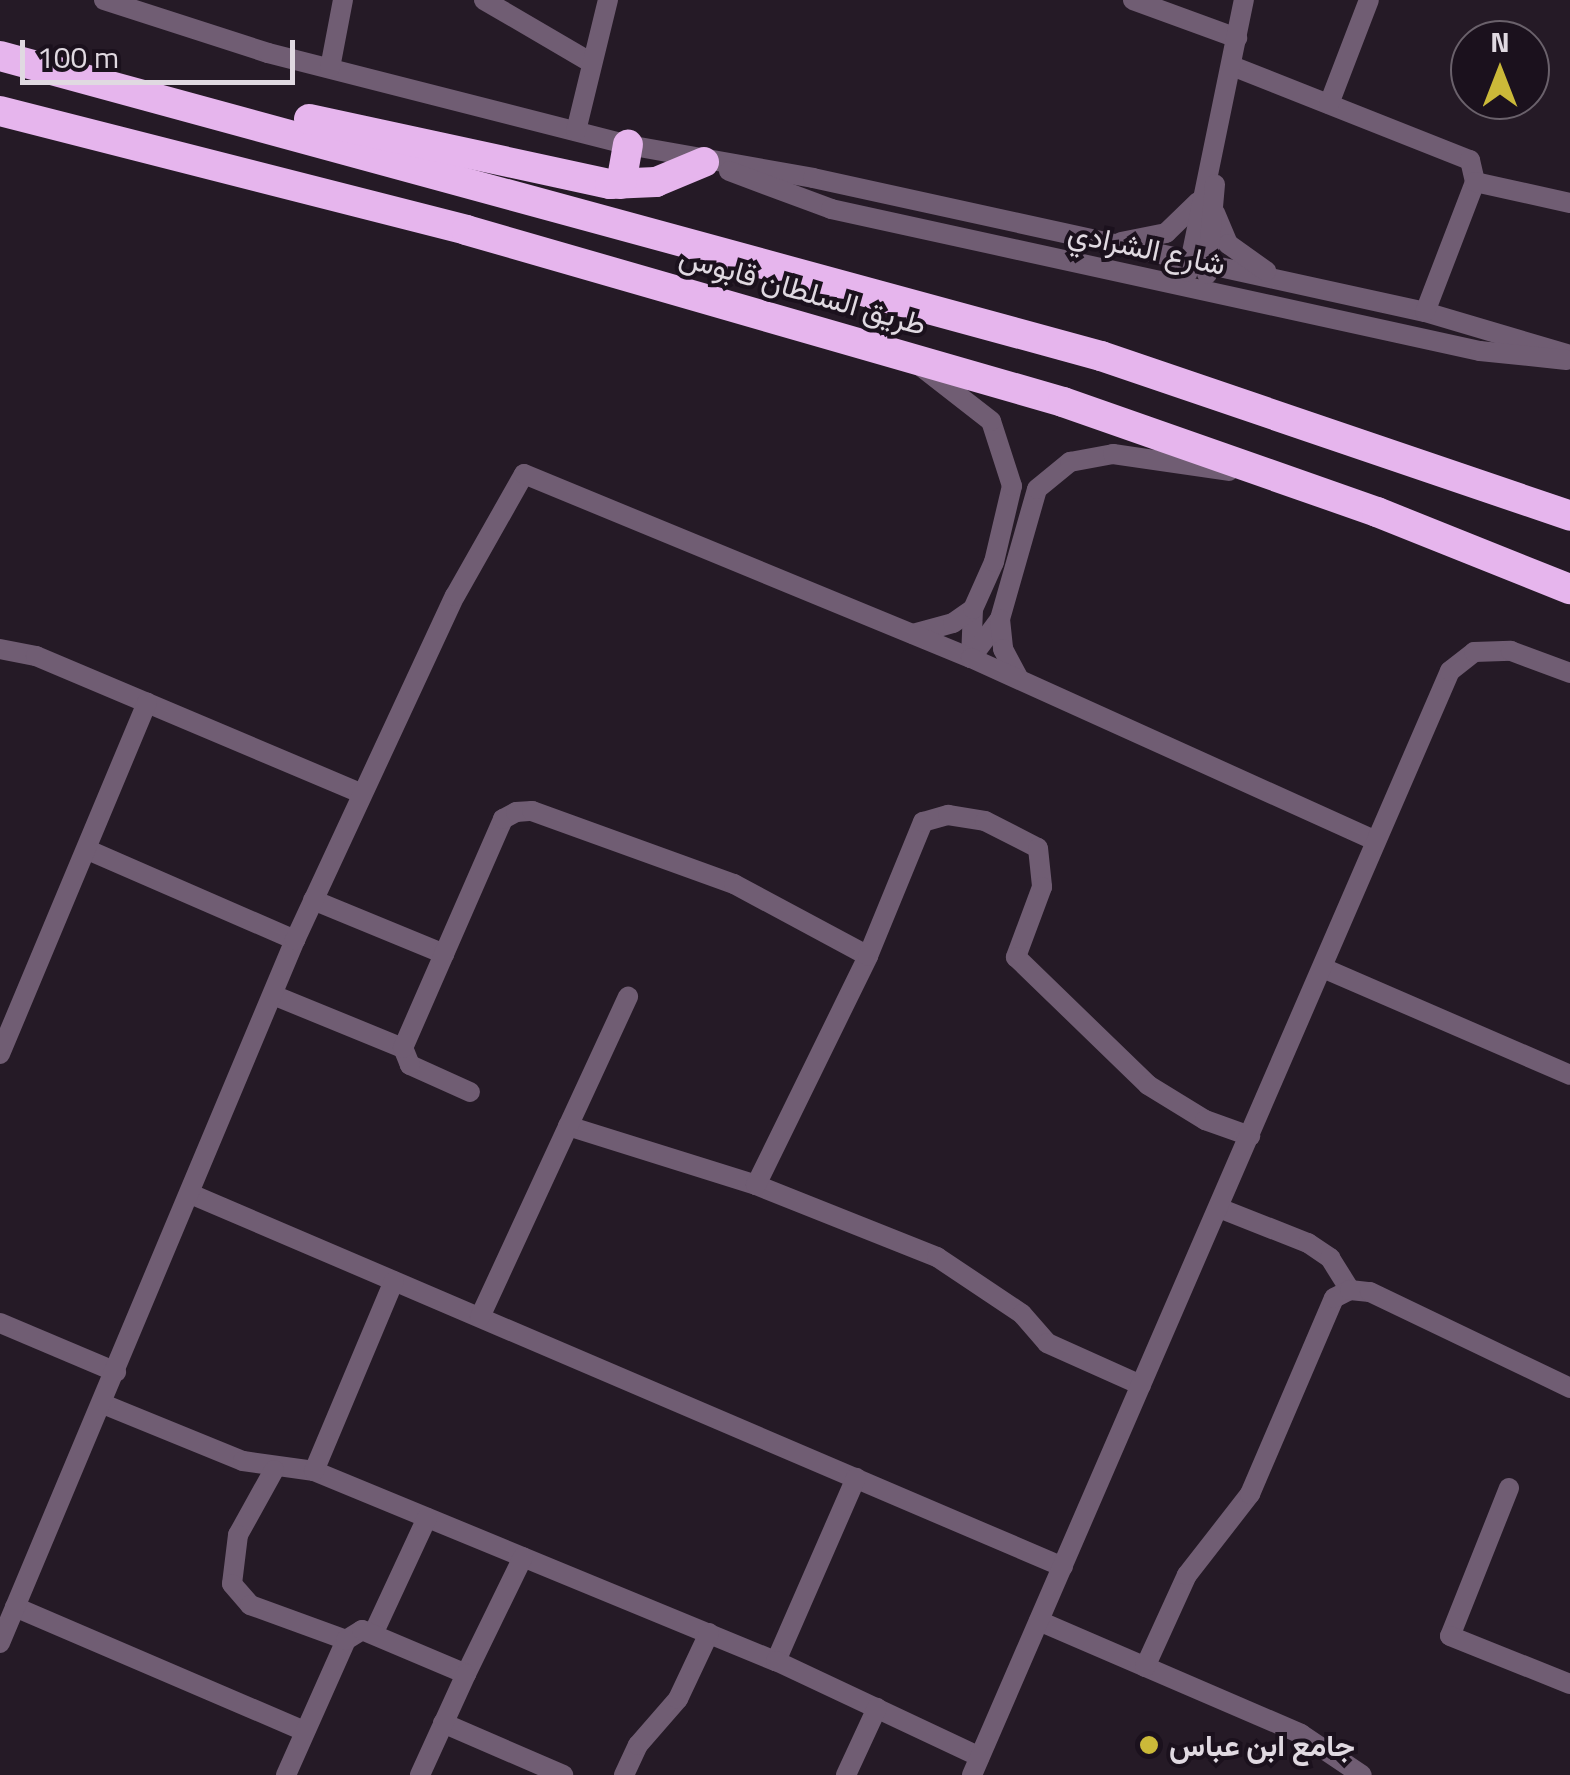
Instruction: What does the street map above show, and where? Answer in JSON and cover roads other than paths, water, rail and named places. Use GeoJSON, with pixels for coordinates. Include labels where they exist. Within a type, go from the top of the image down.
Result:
{"type":"FeatureCollection","features":[{"type":"Feature","properties":{"kind":"highway","name":"طريق السلطان قابوس"},"geometry":{"type":"LineString","coordinates":[[0,56],[133,88],[1102,356],[1570,516]]}},
{"type":"Feature","properties":{"kind":"highway"},"geometry":{"type":"LineString","coordinates":[[133,88],[416,138],[580,180],[656,182],[711,164]]}},
{"type":"Feature","properties":{"kind":"highway","name":"طريق السلطان قابوس"},"geometry":{"type":"LineString","coordinates":[[0,111],[447,226],[911,356],[1260,471],[1570,589]]}},
{"type":"Feature","properties":{"kind":"highway"},"geometry":{"type":"LineString","coordinates":[[621,184],[628,144]]}},
{"type":"Feature","properties":{"kind":"street","name":"شارع الشرادي"},"geometry":{"type":"LineString","coordinates":[[104,0],[330,68],[628,144],[711,164],[824,180],[1081,240],[1425,312],[1570,358]]}},
{"type":"Feature","properties":{"kind":"street"},"geometry":{"type":"LineString","coordinates":[[330,68],[342,0]]}},
{"type":"Feature","properties":{"kind":"street"},"geometry":{"type":"LineString","coordinates":[[484,0],[592,64]]}},
{"type":"Feature","properties":{"kind":"street"},"geometry":{"type":"LineString","coordinates":[[576,130],[608,0]]}},
{"type":"Feature","properties":{"kind":"street"},"geometry":{"type":"LineString","coordinates":[[1133,0],[1237,38]]}},
{"type":"Feature","properties":{"kind":"street"},"geometry":{"type":"LineString","coordinates":[[1196,289],[1215,132],[1244,0]]}},
{"type":"Feature","properties":{"kind":"street"},"geometry":{"type":"LineString","coordinates":[[1329,104],[1368,0]]}},
{"type":"Feature","properties":{"kind":"street"},"geometry":{"type":"LineString","coordinates":[[1232,66],[1470,160],[1475,182],[1425,312]]}},
{"type":"Feature","properties":{"kind":"street","name":"شارع الشرادي"},"geometry":{"type":"LineString","coordinates":[[711,164],[761,188],[831,210],[1501,355],[1570,358]]}},
{"type":"Feature","properties":{"kind":"street"},"geometry":{"type":"LineString","coordinates":[[1475,182],[1570,203]]}},
{"type":"Feature","properties":{"kind":"street"},"geometry":{"type":"LineString","coordinates":[[1081,240],[1156,237],[1183,221],[1207,198]]}},
{"type":"Feature","properties":{"kind":"street"},"geometry":{"type":"LineString","coordinates":[[1207,198],[1219,229],[1234,251],[1295,284]]}},
{"type":"Feature","properties":{"kind":"street"},"geometry":{"type":"LineString","coordinates":[[911,356],[991,421],[1010,464],[1011,507],[973,610],[970,658]]}},
{"type":"Feature","properties":{"kind":"street"},"geometry":{"type":"LineString","coordinates":[[1020,680],[1003,650],[1000,620],[1029,507],[1049,476],[1070,462],[1114,454],[1260,471]]}},
{"type":"Feature","properties":{"kind":"street"},"geometry":{"type":"LineString","coordinates":[[0,1644],[193,1195],[295,940],[454,596],[524,474],[970,658],[1375,840]]}},
{"type":"Feature","properties":{"kind":"street"},"geometry":{"type":"LineString","coordinates":[[913,634],[973,610]]}},
{"type":"Feature","properties":{"kind":"street"},"geometry":{"type":"LineString","coordinates":[[970,658],[1000,620]]}},
{"type":"Feature","properties":{"kind":"street"},"geometry":{"type":"LineString","coordinates":[[0,649],[36,656],[362,793]]}},
{"type":"Feature","properties":{"kind":"street"},"geometry":{"type":"LineString","coordinates":[[103,1404],[274,1470],[314,1472],[709,1633],[876,1708],[976,1766],[1450,671],[1474,652],[1511,651],[1570,672]]}},
{"type":"Feature","properties":{"kind":"street"},"geometry":{"type":"LineString","coordinates":[[0,1054],[147,702]]}},
{"type":"Feature","properties":{"kind":"street"},"geometry":{"type":"LineString","coordinates":[[403,1048],[504,819],[532,811],[734,884],[868,956]]}},
{"type":"Feature","properties":{"kind":"street"},"geometry":{"type":"LineString","coordinates":[[756,1185],[868,956],[923,822],[948,815],[985,821],[1038,848],[1042,887],[1016,957],[1148,1085],[1205,1120],[1250,1136]]}},
{"type":"Feature","properties":{"kind":"street"},"geometry":{"type":"LineString","coordinates":[[88,850],[295,940]]}},
{"type":"Feature","properties":{"kind":"street"},"geometry":{"type":"LineString","coordinates":[[313,900],[444,954]]}},
{"type":"Feature","properties":{"kind":"street"},"geometry":{"type":"LineString","coordinates":[[1322,968],[1570,1076]]}},
{"type":"Feature","properties":{"kind":"street"},"geometry":{"type":"LineString","coordinates":[[273,995],[403,1048],[410,1065],[470,1092]]}},
{"type":"Feature","properties":{"kind":"street"},"geometry":{"type":"LineString","coordinates":[[480,1318],[628,996]]}},
{"type":"Feature","properties":{"kind":"street"},"geometry":{"type":"LineString","coordinates":[[568,1126],[756,1185],[937,1257],[1022,1314],[1048,1343],[1142,1385]]}},
{"type":"Feature","properties":{"kind":"street"},"geometry":{"type":"LineString","coordinates":[[193,1195],[1063,1567]]}},
{"type":"Feature","properties":{"kind":"street"},"geometry":{"type":"LineString","coordinates":[[1218,1208],[1308,1243],[1330,1258],[1350,1290]]}},
{"type":"Feature","properties":{"kind":"street"},"geometry":{"type":"LineString","coordinates":[[314,1472],[394,1281]]}},
{"type":"Feature","properties":{"kind":"street"},"geometry":{"type":"LineString","coordinates":[[1145,1667],[1187,1575],[1250,1494],[1334,1298],[1350,1290],[1370,1292],[1570,1388]]}},
{"type":"Feature","properties":{"kind":"street"},"geometry":{"type":"LineString","coordinates":[[0,1322],[116,1372]]}},
{"type":"Feature","properties":{"kind":"street"},"geometry":{"type":"LineString","coordinates":[[274,1470],[238,1535],[232,1584],[250,1605],[346,1640]]}},
{"type":"Feature","properties":{"kind":"street"},"geometry":{"type":"LineString","coordinates":[[776,1661],[856,1478]]}},
{"type":"Feature","properties":{"kind":"street"},"geometry":{"type":"LineString","coordinates":[[1509,1488],[1450,1636],[1570,1684]]}},
{"type":"Feature","properties":{"kind":"street"},"geometry":{"type":"LineString","coordinates":[[374,1632],[427,1518]]}},
{"type":"Feature","properties":{"kind":"street"},"geometry":{"type":"LineString","coordinates":[[420,1775],[523,1557]]}},
{"type":"Feature","properties":{"kind":"street"},"geometry":{"type":"LineString","coordinates":[[16,1608],[304,1731]]}},
{"type":"Feature","properties":{"kind":"street"},"geometry":{"type":"LineString","coordinates":[[1039,1621],[1301,1734],[1362,1775]]}},
{"type":"Feature","properties":{"kind":"street"},"geometry":{"type":"LineString","coordinates":[[286,1775],[346,1640],[354,1632],[374,1632],[466,1674]]}},
{"type":"Feature","properties":{"kind":"street"},"geometry":{"type":"LineString","coordinates":[[624,1775],[638,1745],[678,1699],[709,1633]]}},
{"type":"Feature","properties":{"kind":"street"},"geometry":{"type":"LineString","coordinates":[[846,1775],[876,1708]]}},
{"type":"Feature","properties":{"kind":"street"},"geometry":{"type":"LineString","coordinates":[[443,1724],[563,1775]]}},
{"type":"Feature","properties":{"kind":"place","name":"جامع ابن عباس"},"geometry":{"type":"Point","coordinates":[1149,1745]}}]}
